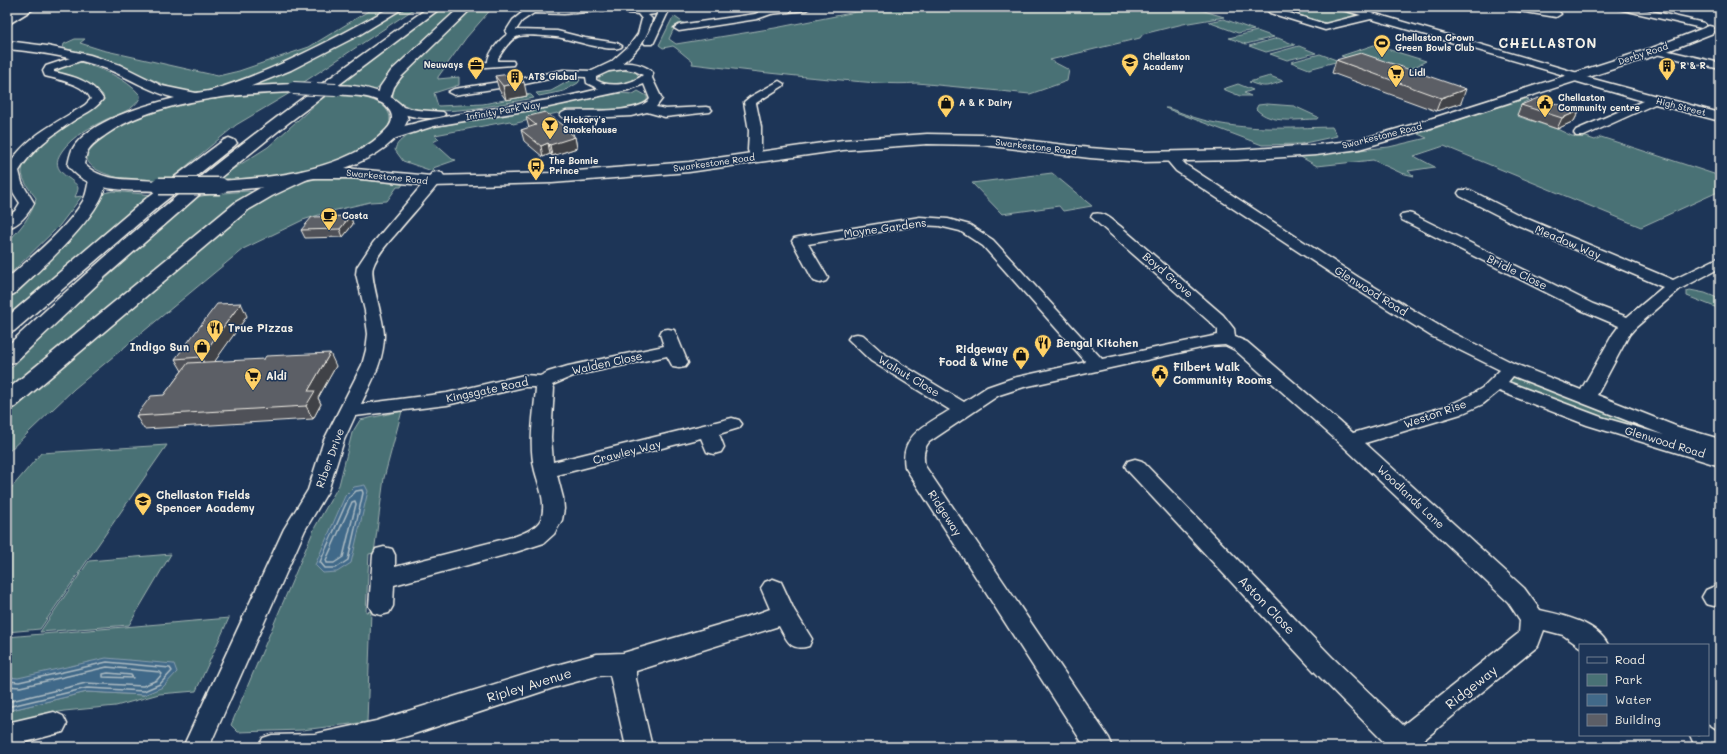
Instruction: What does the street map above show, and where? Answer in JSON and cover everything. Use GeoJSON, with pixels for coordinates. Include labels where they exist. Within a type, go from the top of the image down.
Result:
{"type":"FeatureCollection","features":[{"type":"Feature","properties":{"kind":"main road"},"geometry":{"type":"LineString","coordinates":[[132,115],[252,82],[331,45],[399,7]]}},
{"type":"Feature","properties":{"kind":"main road"},"geometry":{"type":"LineString","coordinates":[[7,327],[89,256],[196,169],[285,103],[422,7]]}},
{"type":"Feature","properties":{"kind":"main road"},"geometry":{"type":"LineString","coordinates":[[7,357],[97,274],[194,190],[294,111],[436,7]]}},
{"type":"Feature","properties":{"kind":"main road"},"geometry":{"type":"LineString","coordinates":[[384,99],[396,74],[467,7]]}},
{"type":"Feature","properties":{"kind":"main road","name":"Derby Road"},"geometry":{"type":"LineString","coordinates":[[1574,76],[1656,51],[1715,27]]}},
{"type":"Feature","properties":{"kind":"main road"},"geometry":{"type":"LineString","coordinates":[[7,45],[82,57],[113,67],[148,85],[174,94],[209,95],[293,88],[358,92],[384,99],[397,109],[400,118],[399,123],[388,139],[354,158],[266,192],[242,206],[7,402]]}},
{"type":"Feature","properties":{"kind":"main road","name":"Swarkestone Road"},"geometry":{"type":"LineString","coordinates":[[307,175],[352,173],[434,179],[552,178],[646,172],[700,166],[860,143],[950,139],[1009,143],[1118,156],[1172,158],[1280,153],[1359,144],[1416,128],[1574,76]]}},
{"type":"Feature","properties":{"kind":"main road"},"geometry":{"type":"LineString","coordinates":[[148,85],[151,96],[142,109],[98,132],[82,146],[78,152],[76,165],[85,174],[96,179],[129,185],[159,186],[220,186],[270,182],[307,175]]}},
{"type":"Feature","properties":{"kind":"main road","name":"Swarkestone Road"},"geometry":{"type":"LineString","coordinates":[[388,139],[381,149],[383,161],[399,170],[434,179]]}},
{"type":"Feature","properties":{"kind":"main road"},"geometry":{"type":"LineString","coordinates":[[7,290],[59,238],[84,210],[96,192],[96,179]]}},
{"type":"Feature","properties":{"kind":"street"},"geometry":{"type":"LineString","coordinates":[[515,7],[531,11],[627,9],[642,13],[668,8]]}},
{"type":"Feature","properties":{"kind":"street"},"geometry":{"type":"LineString","coordinates":[[590,10],[610,7]]}},
{"type":"Feature","properties":{"kind":"street"},"geometry":{"type":"LineString","coordinates":[[679,28],[692,23],[757,16],[766,9],[789,10],[806,7]]}},
{"type":"Feature","properties":{"kind":"street"},"geometry":{"type":"LineString","coordinates":[[1287,7],[1273,11],[1325,27],[1370,16]]}},
{"type":"Feature","properties":{"kind":"street","name":"High Street"},"geometry":{"type":"LineString","coordinates":[[1342,7],[1654,100],[1720,116]]}},
{"type":"Feature","properties":{"kind":"street"},"geometry":{"type":"LineString","coordinates":[[1509,7],[1526,12],[1544,11],[1556,14]]}},
{"type":"Feature","properties":{"kind":"street"},"geometry":{"type":"LineString","coordinates":[[1626,7],[1715,27]]}},
{"type":"Feature","properties":{"kind":"street"},"geometry":{"type":"LineString","coordinates":[[635,67],[636,60],[652,37],[668,8]]}},
{"type":"Feature","properties":{"kind":"street"},"geometry":{"type":"LineString","coordinates":[[515,34],[511,31],[520,17],[531,11]]}},
{"type":"Feature","properties":{"kind":"street"},"geometry":{"type":"LineString","coordinates":[[607,69],[624,57],[641,35],[647,19],[642,13]]}},
{"type":"Feature","properties":{"kind":"street"},"geometry":{"type":"LineString","coordinates":[[493,64],[492,58],[508,38],[515,34],[557,34],[599,47],[617,46]]}},
{"type":"Feature","properties":{"kind":"street"},"geometry":{"type":"LineString","coordinates":[[1656,51],[1720,66]]}},
{"type":"Feature","properties":{"kind":"street"},"geometry":{"type":"LineString","coordinates":[[7,224],[21,214],[27,203],[15,183],[12,171],[25,151],[48,132],[90,106],[97,99],[89,89],[70,80],[49,74],[48,71],[50,68],[82,57]]}},
{"type":"Feature","properties":{"kind":"street"},"geometry":{"type":"LineString","coordinates":[[476,66],[509,63]]}},
{"type":"Feature","properties":{"kind":"street"},"geometry":{"type":"LineString","coordinates":[[566,115],[626,112],[646,108],[651,106],[655,101],[656,99],[652,92],[646,72],[635,67],[607,69]]}},
{"type":"Feature","properties":{"kind":"street","name":"Infinity Park Way"},"geometry":{"type":"LineString","coordinates":[[397,109],[417,114],[428,114],[470,111],[530,101],[581,88],[592,78],[607,69]]}},
{"type":"Feature","properties":{"kind":"street"},"geometry":{"type":"LineString","coordinates":[[454,92],[525,81],[567,72],[592,78],[599,86],[622,87],[652,92]]}},
{"type":"Feature","properties":{"kind":"street","name":"Infinity Park Way"},"geometry":{"type":"LineString","coordinates":[[388,139],[422,124],[521,108],[593,94],[637,84],[647,78]]}},
{"type":"Feature","properties":{"kind":"street"},"geometry":{"type":"LineString","coordinates":[[757,158],[753,150],[755,128],[749,108],[750,102],[756,98],[779,90]]}},
{"type":"Feature","properties":{"kind":"street"},"geometry":{"type":"LineString","coordinates":[[1580,133],[1654,100]]}},
{"type":"Feature","properties":{"kind":"street"},"geometry":{"type":"LineString","coordinates":[[646,108],[665,113],[706,110]]}},
{"type":"Feature","properties":{"kind":"street","name":"Glenwood Road"},"geometry":{"type":"LineString","coordinates":[[1172,158],[1181,168],[1352,280],[1437,332],[1509,368],[1670,431],[1720,446]]}},
{"type":"Feature","properties":{"kind":"street","name":"Riber Drive"},"geometry":{"type":"LineString","coordinates":[[196,747],[295,529],[318,491],[334,440],[371,365],[376,350],[376,334],[373,311],[364,274],[366,267],[378,246],[434,179]]}},
{"type":"Feature","properties":{"kind":"street","name":"Meadow Way"},"geometry":{"type":"LineString","coordinates":[[1465,193],[1518,220],[1674,286]]}},
{"type":"Feature","properties":{"kind":"street","name":"Bridle Close"},"geometry":{"type":"LineString","coordinates":[[1407,217],[1587,307],[1629,324]]}},
{"type":"Feature","properties":{"kind":"street","name":"Moyne Gardens"},"geometry":{"type":"LineString","coordinates":[[820,278],[799,241],[920,221],[940,221],[960,225],[970,229],[988,243],[1098,365]]}},
{"type":"Feature","properties":{"kind":"street","name":"Boyd Grove"},"geometry":{"type":"LineString","coordinates":[[1099,221],[1218,319],[1226,329],[1227,340]]}},
{"type":"Feature","properties":{"kind":"street"},"geometry":{"type":"LineString","coordinates":[[1586,398],[1621,334],[1629,324],[1674,286],[1720,262]]}},
{"type":"Feature","properties":{"kind":"street","name":"Walnut Close"},"geometry":{"type":"LineString","coordinates":[[857,339],[877,357],[964,410]]}},
{"type":"Feature","properties":{"kind":"street","name":"Ridgeway"},"geometry":{"type":"LineString","coordinates":[[1100,747],[916,467],[912,456],[916,445],[922,437],[993,391],[1003,387],[1019,382],[1210,341],[1227,340]]}},
{"type":"Feature","properties":{"kind":"street","name":"Woodlands Lane"},"geometry":{"type":"LineString","coordinates":[[1227,340],[1241,346],[1350,441],[1516,595],[1532,618]]}},
{"type":"Feature","properties":{"kind":"street","name":"Walden Close"},"geometry":{"type":"LineString","coordinates":[[542,383],[554,376],[568,371],[674,348]]}},
{"type":"Feature","properties":{"kind":"street","name":"Weston Rise"},"geometry":{"type":"LineString","coordinates":[[1350,441],[1454,410],[1476,400],[1497,384],[1509,368]]}},
{"type":"Feature","properties":{"kind":"street","name":"Kingsgate Road"},"geometry":{"type":"LineString","coordinates":[[349,411],[440,400],[524,381],[536,381],[542,383],[545,388],[541,448],[554,510],[550,523],[535,537],[516,544],[384,579]]}},
{"type":"Feature","properties":{"kind":"street","name":"Glenwood Road"},"geometry":{"type":"LineString","coordinates":[[1497,384],[1594,421],[1720,459]]}},
{"type":"Feature","properties":{"kind":"street","name":"Crawley Way"},"geometry":{"type":"LineString","coordinates":[[545,471],[711,439],[732,424]]}},
{"type":"Feature","properties":{"kind":"street","name":"Aston Close"},"geometry":{"type":"LineString","coordinates":[[1135,466],[1398,744]]}},
{"type":"Feature","properties":{"kind":"street"},"geometry":{"type":"LineString","coordinates":[[381,606],[384,579],[384,555]]}},
{"type":"Feature","properties":{"kind":"street"},"geometry":{"type":"LineString","coordinates":[[773,588],[784,614],[800,640]]}},
{"type":"Feature","properties":{"kind":"street","name":"Ripley Avenue"},"geometry":{"type":"LineString","coordinates":[[272,747],[315,746],[376,733],[553,677],[598,665],[623,664],[763,622],[784,614]]}},
{"type":"Feature","properties":{"kind":"street"},"geometry":{"type":"LineString","coordinates":[[1532,618],[1570,627],[1595,644]]}},
{"type":"Feature","properties":{"kind":"street","name":"Ridgeway"},"geometry":{"type":"LineString","coordinates":[[1398,744],[1529,640],[1532,629],[1532,618]]}},
{"type":"Feature","properties":{"kind":"street"},"geometry":{"type":"LineString","coordinates":[[623,664],[623,679],[639,747]]}},
{"type":"Feature","properties":{"kind":"street"},"geometry":{"type":"LineString","coordinates":[[7,735],[54,724]]}},
{"type":"Feature","properties":{"kind":"street"},"geometry":{"type":"LineString","coordinates":[[1704,736],[1717,747]]}},
{"type":"Feature","properties":{"kind":"green space"},"geometry":{"type":"Polygon","coordinates":[[[375,7],[392,7],[338,37],[243,84],[204,92],[181,92],[104,59],[63,48],[64,44],[75,39],[85,39],[80,43],[102,50],[218,76],[239,71],[309,47],[375,7]]]}},
{"type":"Feature","properties":{"kind":"green space"},"geometry":{"type":"Polygon","coordinates":[[[402,7],[417,7],[304,82],[293,85],[247,87],[402,7]]]}},
{"type":"Feature","properties":{"kind":"green space"},"geometry":{"type":"Polygon","coordinates":[[[443,7],[463,7],[401,64],[375,91],[335,87],[443,7]]]}},
{"type":"Feature","properties":{"kind":"green space"},"geometry":{"type":"Polygon","coordinates":[[[474,7],[493,7],[466,38],[438,77],[438,79],[459,77],[459,85],[434,93],[438,106],[483,104],[526,96],[526,94],[531,95],[534,98],[485,107],[449,111],[416,109],[402,104],[394,99],[393,93],[405,74],[429,49],[474,7]]]}},
{"type":"Feature","properties":{"kind":"green space"},"geometry":{"type":"Polygon","coordinates":[[[881,7],[1191,7],[1224,17],[1183,24],[1143,34],[1140,38],[1050,60],[1069,70],[1067,81],[1030,94],[917,83],[879,83],[822,78],[692,64],[693,62],[673,46],[663,48],[659,45],[672,19],[675,17],[685,24],[685,26],[673,30],[669,39],[676,44],[775,28],[881,7]]]}},
{"type":"Feature","properties":{"kind":"green space"},"geometry":{"type":"Polygon","coordinates":[[[1295,7],[1337,7],[1363,15],[1328,24],[1284,10],[1295,7]]]}},
{"type":"Feature","properties":{"kind":"green space"},"geometry":{"type":"Polygon","coordinates":[[[1224,19],[1254,30],[1238,33],[1208,22],[1224,19]]]}},
{"type":"Feature","properties":{"kind":"green space"},"geometry":{"type":"Polygon","coordinates":[[[1257,31],[1274,37],[1246,44],[1229,38],[1257,31]]]}},
{"type":"Feature","properties":{"kind":"green space"},"geometry":{"type":"Polygon","coordinates":[[[1278,38],[1295,45],[1266,52],[1249,46],[1278,38]]]}},
{"type":"Feature","properties":{"kind":"green space","name":"Chellaston Crown Green Bowls Club"},"geometry":{"type":"Polygon","coordinates":[[[1374,45],[1426,61],[1399,75],[1341,56],[1374,45]]]}},
{"type":"Feature","properties":{"kind":"green space"},"geometry":{"type":"Polygon","coordinates":[[[1299,46],[1316,53],[1287,60],[1270,54],[1299,46]]]}},
{"type":"Feature","properties":{"kind":"green space"},"geometry":{"type":"Polygon","coordinates":[[[1320,54],[1339,61],[1309,69],[1291,62],[1320,54]]]}},
{"type":"Feature","properties":{"kind":"green space"},"geometry":{"type":"Polygon","coordinates":[[[80,62],[120,78],[140,95],[140,98],[130,109],[82,132],[62,151],[58,158],[57,165],[63,174],[76,184],[78,189],[75,197],[82,196],[60,225],[7,277],[7,243],[32,211],[36,198],[22,175],[24,162],[41,142],[66,124],[98,105],[103,98],[103,95],[91,85],[57,71],[63,67],[80,62]]]}},
{"type":"Feature","properties":{"kind":"green space"},"geometry":{"type":"Polygon","coordinates":[[[620,70],[635,72],[639,76],[631,82],[625,84],[608,84],[599,80],[599,77],[605,73],[620,70]]]}},
{"type":"Feature","properties":{"kind":"green space"},"geometry":{"type":"Polygon","coordinates":[[[571,75],[580,80],[578,83],[564,91],[539,96],[536,93],[551,91],[569,81],[564,79],[571,75]]]}},
{"type":"Feature","properties":{"kind":"green space"},"geometry":{"type":"Polygon","coordinates":[[[1270,76],[1283,81],[1267,86],[1260,86],[1249,82],[1270,76]]]}},
{"type":"Feature","properties":{"kind":"green space"},"geometry":{"type":"Polygon","coordinates":[[[1238,84],[1253,90],[1244,93],[1251,96],[1240,96],[1223,89],[1238,84]]]}},
{"type":"Feature","properties":{"kind":"green space"},"geometry":{"type":"Polygon","coordinates":[[[284,91],[282,93],[290,93],[236,125],[172,178],[160,182],[139,181],[111,176],[99,171],[90,164],[87,156],[94,142],[106,133],[162,109],[222,97],[284,91]]]}},
{"type":"Feature","properties":{"kind":"green space"},"geometry":{"type":"Polygon","coordinates":[[[638,91],[647,96],[646,102],[642,106],[636,108],[619,110],[598,109],[557,113],[513,124],[510,121],[435,135],[439,139],[433,142],[452,159],[456,160],[433,168],[435,172],[403,161],[395,150],[397,145],[404,138],[429,128],[621,93],[633,94],[638,91]]]}},
{"type":"Feature","properties":{"kind":"green space"},"geometry":{"type":"Polygon","coordinates":[[[334,93],[363,97],[379,103],[387,111],[390,117],[389,126],[374,142],[363,149],[351,155],[310,169],[275,176],[228,182],[230,179],[219,178],[268,147],[327,94],[334,93]]]}},
{"type":"Feature","properties":{"kind":"green space"},"geometry":{"type":"Polygon","coordinates":[[[1523,98],[1529,100],[1523,103],[1524,105],[1517,116],[1557,129],[1572,136],[1586,137],[1595,140],[1601,137],[1720,176],[1720,191],[1641,227],[1444,146],[1414,156],[1435,167],[1408,171],[1414,176],[1401,173],[1373,160],[1317,166],[1299,156],[1389,147],[1427,138],[1418,134],[1523,98]]]}},
{"type":"Feature","properties":{"kind":"green space"},"geometry":{"type":"Polygon","coordinates":[[[1267,104],[1294,106],[1318,117],[1317,119],[1285,120],[1269,117],[1256,109],[1258,105],[1267,104]]]}},
{"type":"Feature","properties":{"kind":"green space"},"geometry":{"type":"Polygon","coordinates":[[[1165,108],[1203,120],[1235,126],[1267,128],[1332,127],[1337,136],[1300,144],[1262,145],[1165,108]]]}},
{"type":"Feature","properties":{"kind":"green space"},"geometry":{"type":"Polygon","coordinates":[[[1052,173],[1092,206],[1063,211],[1059,206],[1002,214],[972,183],[1052,173]]]}},
{"type":"Feature","properties":{"kind":"green space"},"geometry":{"type":"Polygon","coordinates":[[[319,178],[403,184],[401,187],[397,187],[387,201],[370,202],[328,212],[303,220],[243,249],[74,389],[7,453],[7,412],[250,207],[295,184],[319,178]]]}},
{"type":"Feature","properties":{"kind":"green space"},"geometry":{"type":"Polygon","coordinates":[[[113,191],[153,195],[110,229],[7,316],[7,295],[98,202],[104,193],[113,191]]]}},
{"type":"Feature","properties":{"kind":"green space"},"geometry":{"type":"Polygon","coordinates":[[[247,191],[255,192],[7,396],[7,372],[66,314],[197,197],[247,191]]]}},
{"type":"Feature","properties":{"kind":"green space"},"geometry":{"type":"Polygon","coordinates":[[[1690,290],[1705,293],[1720,299],[1720,309],[1687,296],[1687,291],[1690,290]]]}},
{"type":"Feature","properties":{"kind":"green space"},"geometry":{"type":"Polygon","coordinates":[[[1509,368],[1671,431],[1720,459],[1497,384],[1509,368]]]}},
{"type":"Feature","properties":{"kind":"green space"},"geometry":{"type":"Polygon","coordinates":[[[402,411],[384,478],[374,553],[369,554],[366,612],[371,611],[367,722],[302,730],[238,732],[231,725],[315,527],[339,485],[352,433],[360,420],[402,411]]]}},
{"type":"Feature","properties":{"kind":"green space"},"geometry":{"type":"Polygon","coordinates":[[[167,445],[40,629],[7,632],[7,493],[41,453],[167,445]]]}},
{"type":"Feature","properties":{"kind":"green space"},"geometry":{"type":"Polygon","coordinates":[[[171,554],[129,625],[40,632],[89,561],[171,554]]]}},
{"type":"Feature","properties":{"kind":"green space"},"geometry":{"type":"Polygon","coordinates":[[[229,618],[196,691],[159,694],[116,706],[64,711],[7,723],[7,711],[87,692],[144,695],[7,677],[7,637],[229,618]]]}},
{"type":"Feature","properties":{"kind":"water"},"geometry":{"type":"Polygon","coordinates":[[[365,485],[368,491],[351,563],[337,572],[323,573],[315,565],[345,496],[354,487],[365,485]]]}},
{"type":"Feature","properties":{"kind":"water"},"geometry":{"type":"Polygon","coordinates":[[[106,658],[174,664],[177,672],[163,687],[144,695],[87,692],[7,711],[7,677],[18,678],[106,658]]]}},
{"type":"Feature","properties":{"kind":"building"},"geometry":{"type":"Polygon","coordinates":[[[1361,53],[1466,89],[1441,98],[1336,60],[1361,53]]]}},
{"type":"Feature","properties":{"kind":"building"},"geometry":{"type":"Polygon","coordinates":[[[517,73],[524,82],[503,86],[495,76],[517,73]]]}},
{"type":"Feature","properties":{"kind":"building"},"geometry":{"type":"Polygon","coordinates":[[[1538,98],[1579,111],[1562,118],[1521,105],[1538,98]]]}},
{"type":"Feature","properties":{"kind":"building"},"geometry":{"type":"Polygon","coordinates":[[[545,112],[573,132],[570,133],[575,137],[550,145],[548,143],[541,146],[521,130],[536,125],[526,117],[545,112]]]}},
{"type":"Feature","properties":{"kind":"building"},"geometry":{"type":"Polygon","coordinates":[[[350,216],[340,229],[301,230],[312,217],[350,216]]]}},
{"type":"Feature","properties":{"kind":"building"},"geometry":{"type":"Polygon","coordinates":[[[241,303],[201,357],[175,359],[217,304],[241,303]]]}},
{"type":"Feature","properties":{"kind":"building","name":"Aldi"},"geometry":{"type":"Polygon","coordinates":[[[330,353],[308,391],[315,391],[306,406],[136,416],[151,396],[164,395],[188,363],[264,359],[266,356],[330,353]]]}},
{"type":"Feature","properties":{"kind":"railway"},"geometry":{"type":"LineString","coordinates":[[7,26],[38,7]]}},
{"type":"Feature","properties":{"kind":"place","name":"Chellaston Crown Green Bowls Club"},"geometry":{"type":"Point","coordinates":[1382,58]}},
{"type":"Feature","properties":{"kind":"place","name":"Chellaston Academy"},"geometry":{"type":"Point","coordinates":[1130,77]}},
{"type":"Feature","properties":{"kind":"place","name":"Neuways"},"geometry":{"type":"Point","coordinates":[476,80]}},
{"type":"Feature","properties":{"kind":"place","name":"R & R"},"geometry":{"type":"Point","coordinates":[1667,81]}},
{"type":"Feature","properties":{"kind":"place","name":"Lidl"},"geometry":{"type":"Point","coordinates":[1396,88]}},
{"type":"Feature","properties":{"kind":"place","name":"ATS Global"},"geometry":{"type":"Point","coordinates":[515,92]}},
{"type":"Feature","properties":{"kind":"place","name":"A & K Dairy"},"geometry":{"type":"Point","coordinates":[946,118]}},
{"type":"Feature","properties":{"kind":"place","name":"Chellaston Community centre"},"geometry":{"type":"Point","coordinates":[1545,118]}},
{"type":"Feature","properties":{"kind":"place","name":"Hickory's Smokehouse"},"geometry":{"type":"Point","coordinates":[550,140]}},
{"type":"Feature","properties":{"kind":"place","name":"The Bonnie Prince"},"geometry":{"type":"Point","coordinates":[536,181]}},
{"type":"Feature","properties":{"kind":"place","name":"Costa"},"geometry":{"type":"Point","coordinates":[329,231]}},
{"type":"Feature","properties":{"kind":"place","name":"True Pizzas"},"geometry":{"type":"Point","coordinates":[215,343]}},
{"type":"Feature","properties":{"kind":"place","name":"Bengal Kitchen"},"geometry":{"type":"Point","coordinates":[1043,358]}},
{"type":"Feature","properties":{"kind":"place","name":"Indigo Sun"},"geometry":{"type":"Point","coordinates":[202,362]}},
{"type":"Feature","properties":{"kind":"place","name":"Ridgeway Food & Wine"},"geometry":{"type":"Point","coordinates":[1021,370]}},
{"type":"Feature","properties":{"kind":"place","name":"Filbert Walk Community Rooms"},"geometry":{"type":"Point","coordinates":[1160,388]}},
{"type":"Feature","properties":{"kind":"place","name":"Aldi"},"geometry":{"type":"Point","coordinates":[253,391]}},
{"type":"Feature","properties":{"kind":"place","name":"Chellaston Fields Spencer Academy"},"geometry":{"type":"Point","coordinates":[143,516]}},
{"type":"Feature","properties":{"kind":"district","name":"CHELLASTON"},"geometry":{"type":"Point","coordinates":[1548,43]}}]}
